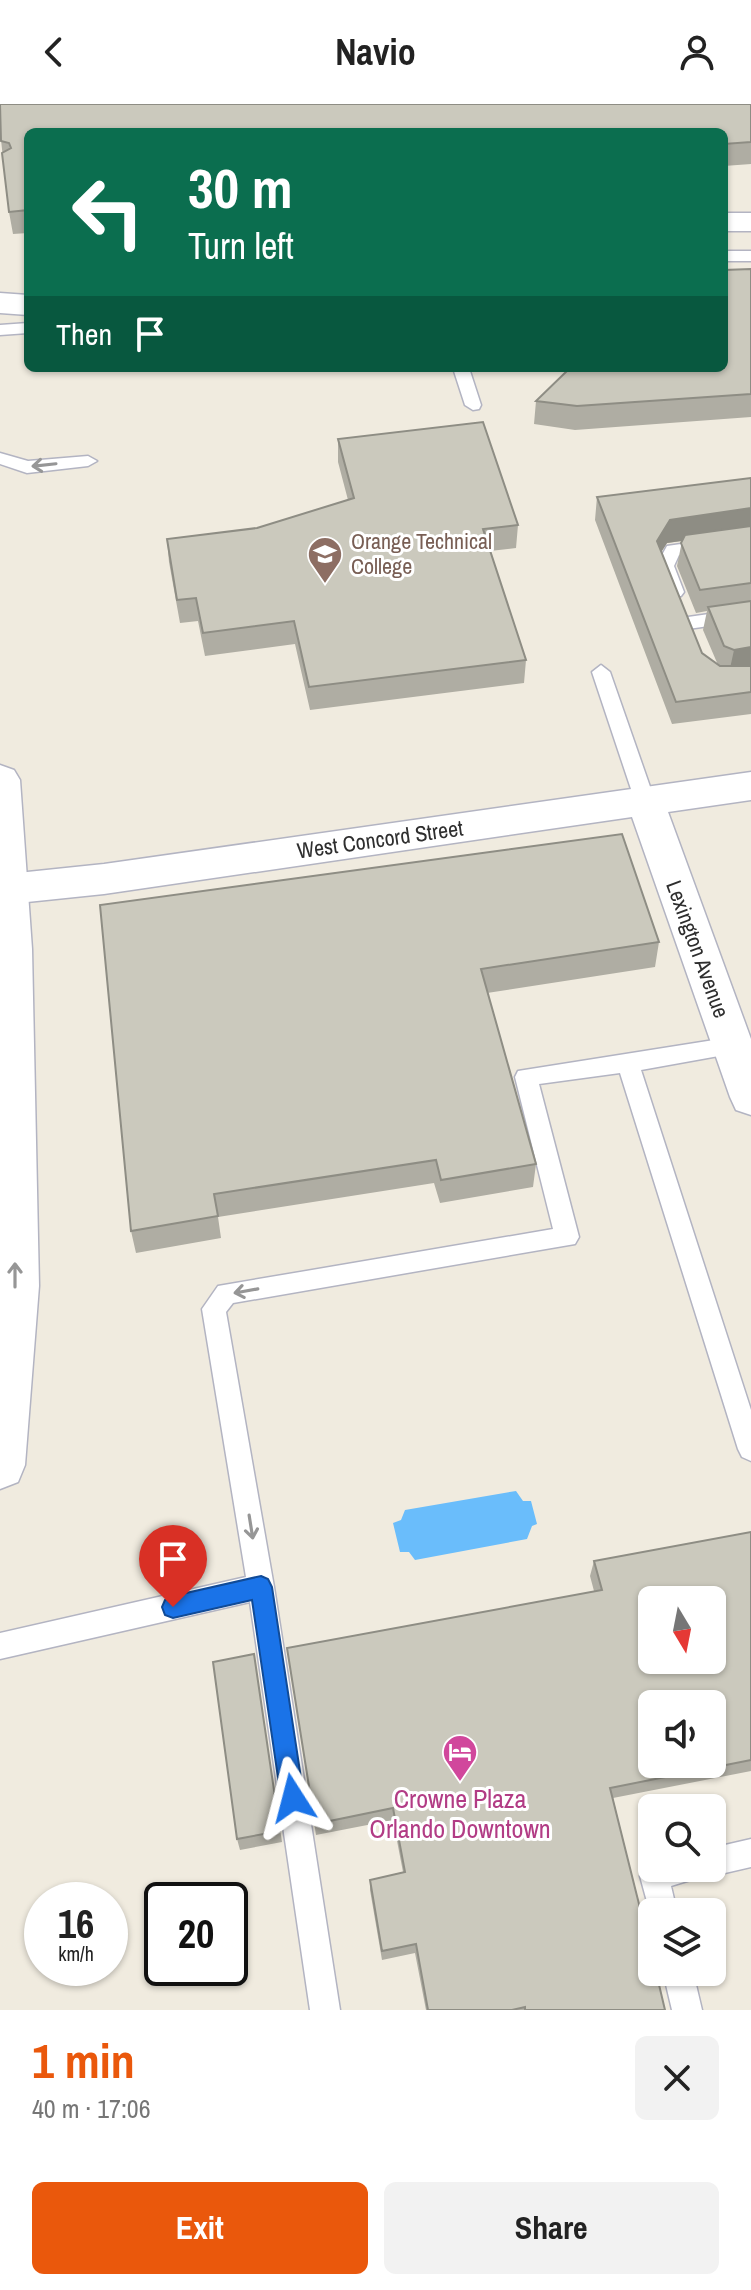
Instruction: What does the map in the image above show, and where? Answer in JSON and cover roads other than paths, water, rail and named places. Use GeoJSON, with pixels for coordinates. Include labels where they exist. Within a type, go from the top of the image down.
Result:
{"type":"FeatureCollection","features":[{"type":"Feature","properties":{"kind":"street"},"geometry":{"type":"LineString","coordinates":[[728,222],[751,222]]}},
{"type":"Feature","properties":{"kind":"street"},"geometry":{"type":"LineString","coordinates":[[728,239],[751,239]]}},
{"type":"Feature","properties":{"kind":"street"},"geometry":{"type":"LineString","coordinates":[[0,780],[8,889],[15,1286],[0,1465]]}},
{"type":"Feature","properties":{"kind":"street","name":"West Concord Street"},"geometry":{"type":"LineString","coordinates":[[8,889],[88,881],[751,786]]}},
{"type":"Feature","properties":{"kind":"street","name":"Lexington Avenue"},"geometry":{"type":"LineString","coordinates":[[645,801],[751,1097]]}},
{"type":"Feature","properties":{"kind":"lane"},"geometry":{"type":"LineString","coordinates":[[728,256],[751,256]]}},
{"type":"Feature","properties":{"kind":"lane"},"geometry":{"type":"LineString","coordinates":[[462,372],[473,405]]}},
{"type":"Feature","properties":{"kind":"lane"},"geometry":{"type":"LineString","coordinates":[[0,458],[27,467],[88,461]]}},
{"type":"Feature","properties":{"kind":"lane"},"geometry":{"type":"LineString","coordinates":[[751,540],[673,550],[665,566],[690,629],[751,614]]}},
{"type":"Feature","properties":{"kind":"lane"},"geometry":{"type":"LineString","coordinates":[[601,672],[645,801]]}},
{"type":"Feature","properties":{"kind":"lane"},"geometry":{"type":"LineString","coordinates":[[325,2010],[260,1581],[214,1309],[226,1294],[567,1237],[526,1077],[733,1046]]}},
{"type":"Feature","properties":{"kind":"lane"},"geometry":{"type":"LineString","coordinates":[[628,1063],[751,1449]]}},
{"type":"Feature","properties":{"kind":"lane"},"geometry":{"type":"LineString","coordinates":[[0,1646],[260,1581]]}},
{"type":"Feature","properties":{"kind":"lane"},"geometry":{"type":"LineString","coordinates":[[726,1859],[751,1853]]}},
{"type":"Feature","properties":{"kind":"lane"},"geometry":{"type":"LineString","coordinates":[[681,1986],[687,2010]]}},
{"type":"Feature","properties":{"kind":"water"},"geometry":{"type":"Polygon","coordinates":[[[516,1491],[523,1501],[531,1501],[537,1524],[532,1526],[527,1539],[415,1560],[409,1552],[400,1552],[393,1523],[401,1520],[405,1510],[516,1491]]]}},
{"type":"Feature","properties":{"kind":"place","name":"Orange Technical College"},"geometry":{"type":"Point","coordinates":[325,585]}},
{"type":"Feature","properties":{"kind":"place","name":"Crowne Plaza Orlando Downtown"},"geometry":{"type":"Point","coordinates":[460,1783]}}]}
